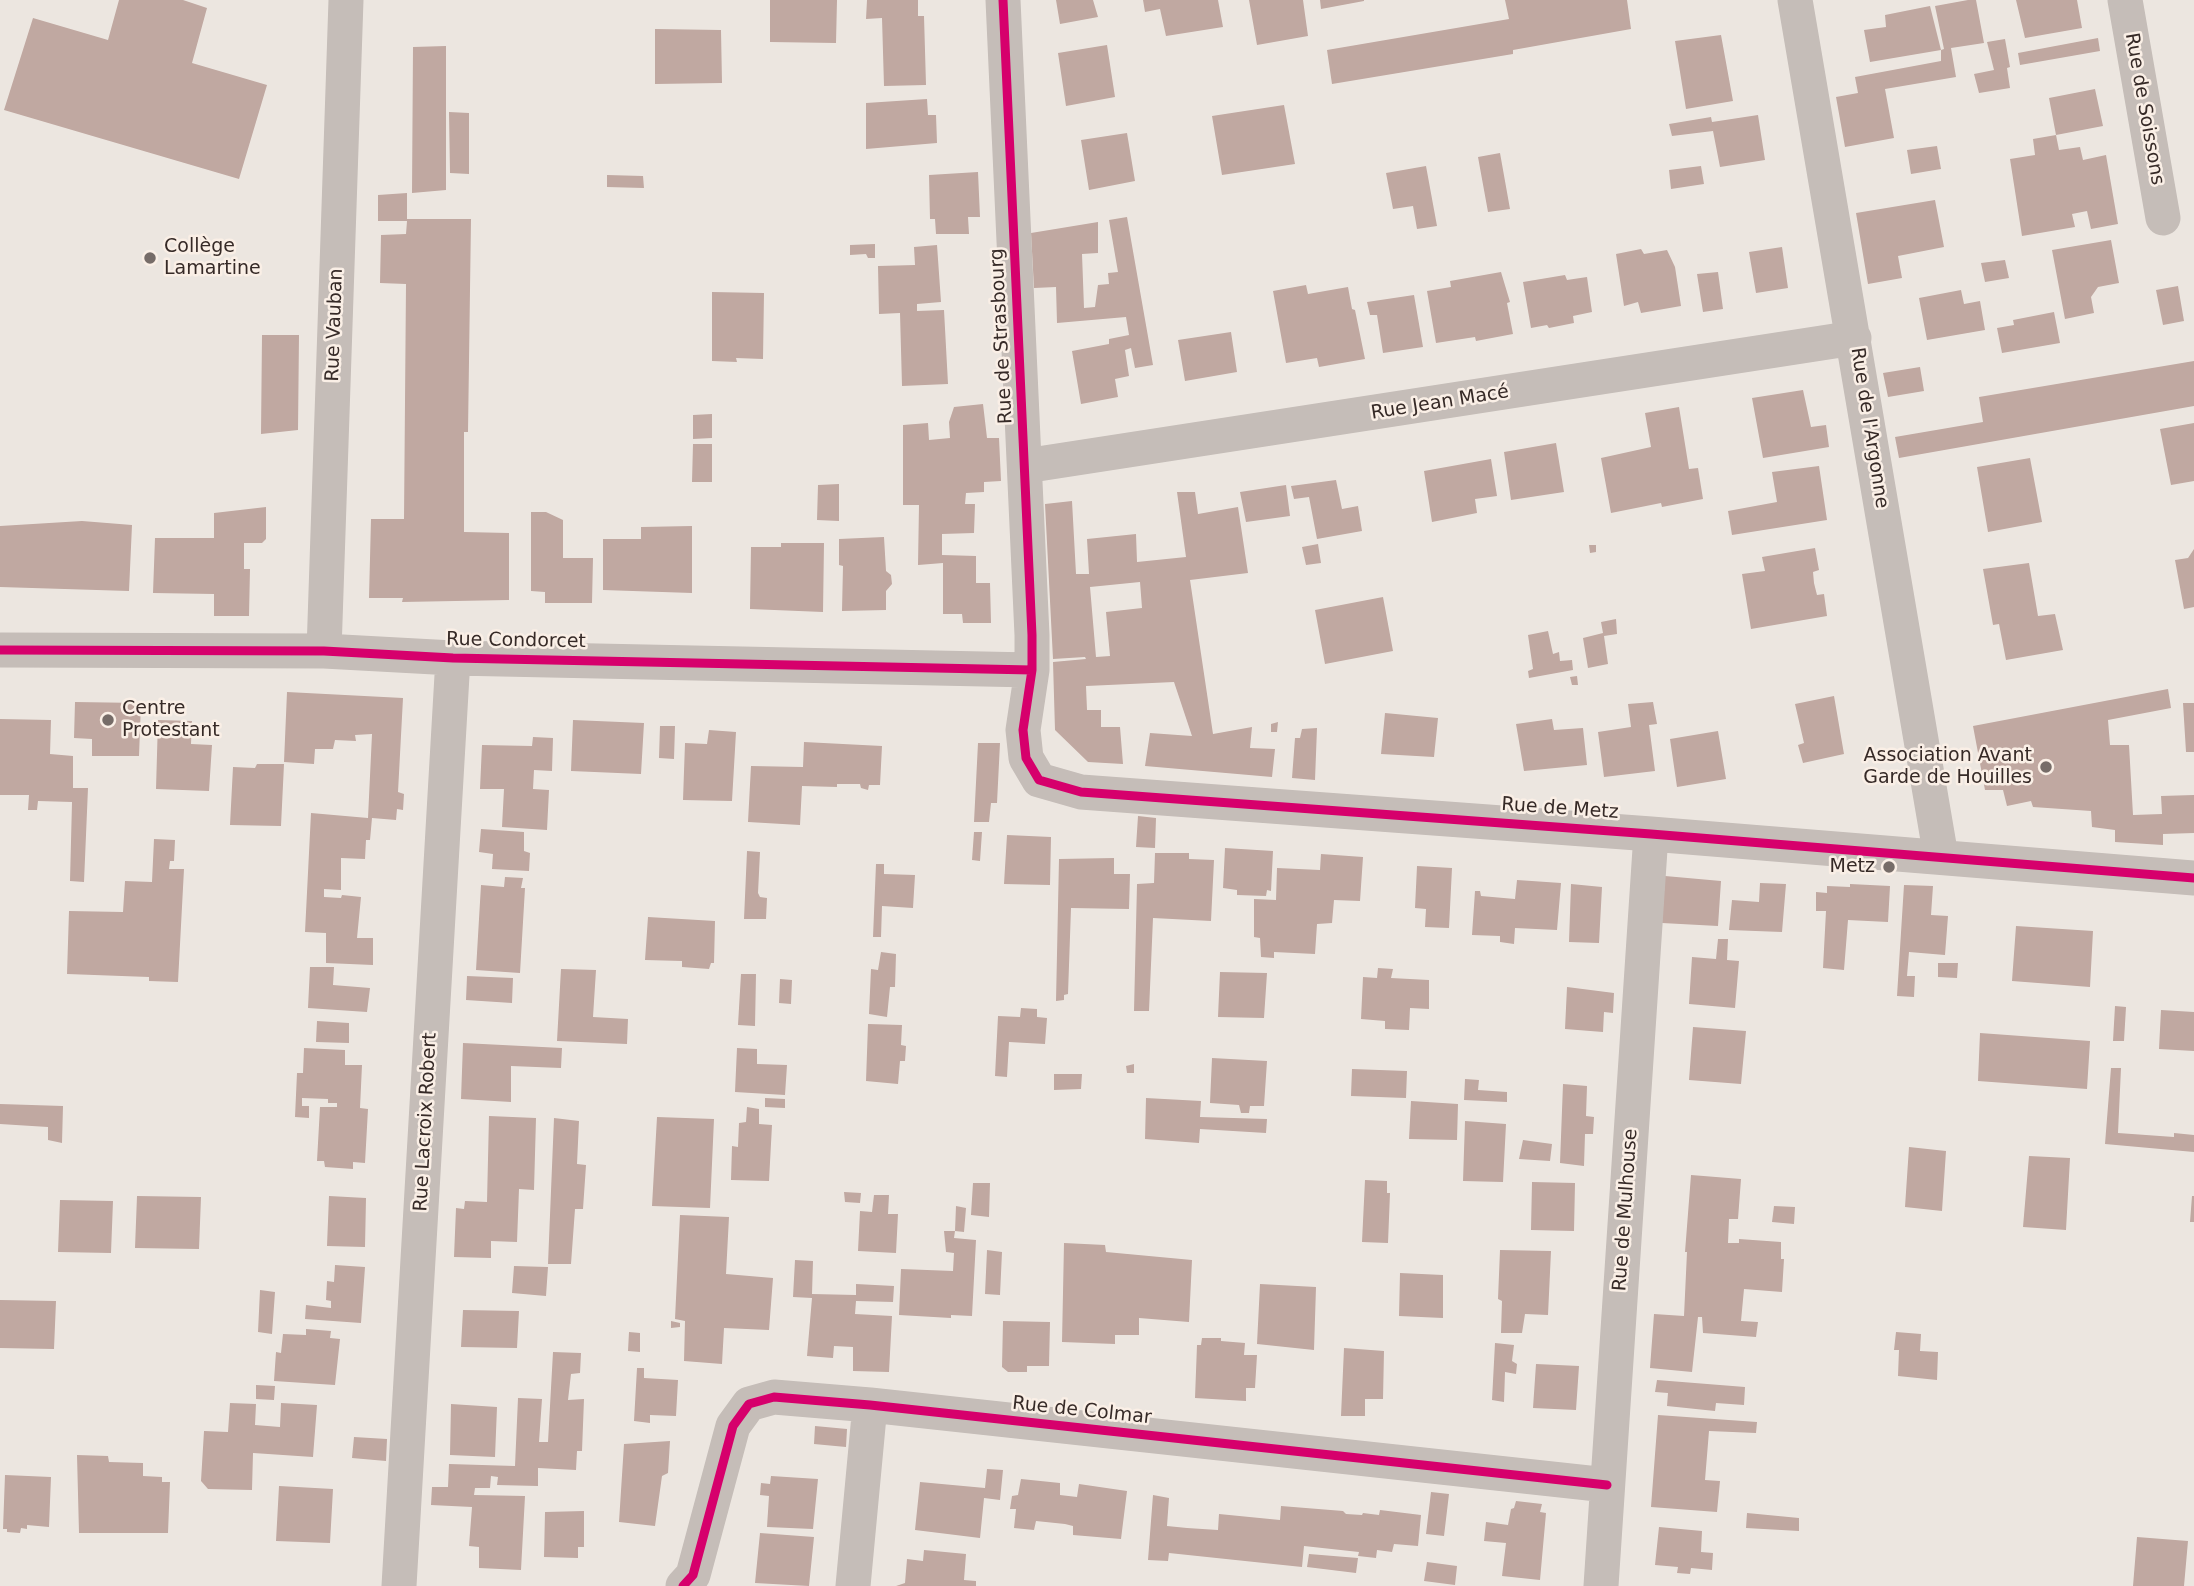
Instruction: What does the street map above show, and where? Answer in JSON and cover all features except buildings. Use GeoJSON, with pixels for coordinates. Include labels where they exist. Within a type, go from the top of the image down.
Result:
{"type":"FeatureCollection","features":[{"type":"Feature","properties":{"kind":"street","name":"Rue Vauban"},"geometry":{"type":"LineString","coordinates":[[324,651],[346,0]]}},
{"type":"Feature","properties":{"kind":"street","name":"Rue de Strasbourg"},"geometry":{"type":"LineString","coordinates":[[1003,0],[1026,466],[1032,670]]}},
{"type":"Feature","properties":{"kind":"street","name":"Rue de l'Argonne"},"geometry":{"type":"LineString","coordinates":[[1795,0],[1941,857]]}},
{"type":"Feature","properties":{"kind":"street","name":"Rue de Soissons"},"geometry":{"type":"LineString","coordinates":[[2125,0],[2163,218]]}},
{"type":"Feature","properties":{"kind":"street","name":"Rue Jean Macé"},"geometry":{"type":"LineString","coordinates":[[1026,466],[1854,338]]}},
{"type":"Feature","properties":{"kind":"street","name":"Rue Condorcet"},"geometry":{"type":"LineString","coordinates":[[0,650],[324,651],[453,658],[1032,670]]}},
{"type":"Feature","properties":{"kind":"street","name":"Rue Lacroix Robert"},"geometry":{"type":"LineString","coordinates":[[399,1586],[453,658]]}},
{"type":"Feature","properties":{"kind":"street","name":"Rue de Metz"},"geometry":{"type":"LineString","coordinates":[[1032,670],[1023,730],[1026,758],[1039,780],[1081,792],[2194,878]]}},
{"type":"Feature","properties":{"kind":"street","name":"Rue de Mulhouse"},"geometry":{"type":"LineString","coordinates":[[1601,1586],[1651,834]]}},
{"type":"Feature","properties":{"kind":"street","name":"Rue de Colmar"},"geometry":{"type":"LineString","coordinates":[[683,1586],[693,1575],[733,1426],[749,1404],[774,1397],[870,1405],[1607,1485]]}},
{"type":"Feature","properties":{"kind":"street"},"geometry":{"type":"LineString","coordinates":[[853,1586],[870,1405]]}},
{"type":"Feature","properties":{"kind":"cycle path"},"geometry":{"type":"LineString","coordinates":[[1003,0],[1032,635],[1032,670],[1023,730],[1026,758],[1039,780],[1081,792],[2194,878]]}},
{"type":"Feature","properties":{"kind":"cycle path"},"geometry":{"type":"LineString","coordinates":[[0,650],[324,651],[453,658],[1032,670]]}},
{"type":"Feature","properties":{"kind":"cycle path"},"geometry":{"type":"LineString","coordinates":[[683,1586],[693,1575],[733,1426],[749,1404],[774,1397],[870,1405],[1607,1485]]}},
{"type":"Feature","properties":{"kind":"place","name":"Collège Lamartine"},"geometry":{"type":"Point","coordinates":[150,258]}},
{"type":"Feature","properties":{"kind":"place","name":"Centre Protestant"},"geometry":{"type":"Point","coordinates":[108,720]}},
{"type":"Feature","properties":{"kind":"place","name":"Association Avant Garde de Houilles"},"geometry":{"type":"Point","coordinates":[2046,767]}},
{"type":"Feature","properties":{"kind":"place","name":"Metz"},"geometry":{"type":"Point","coordinates":[1889,867]}}]}
